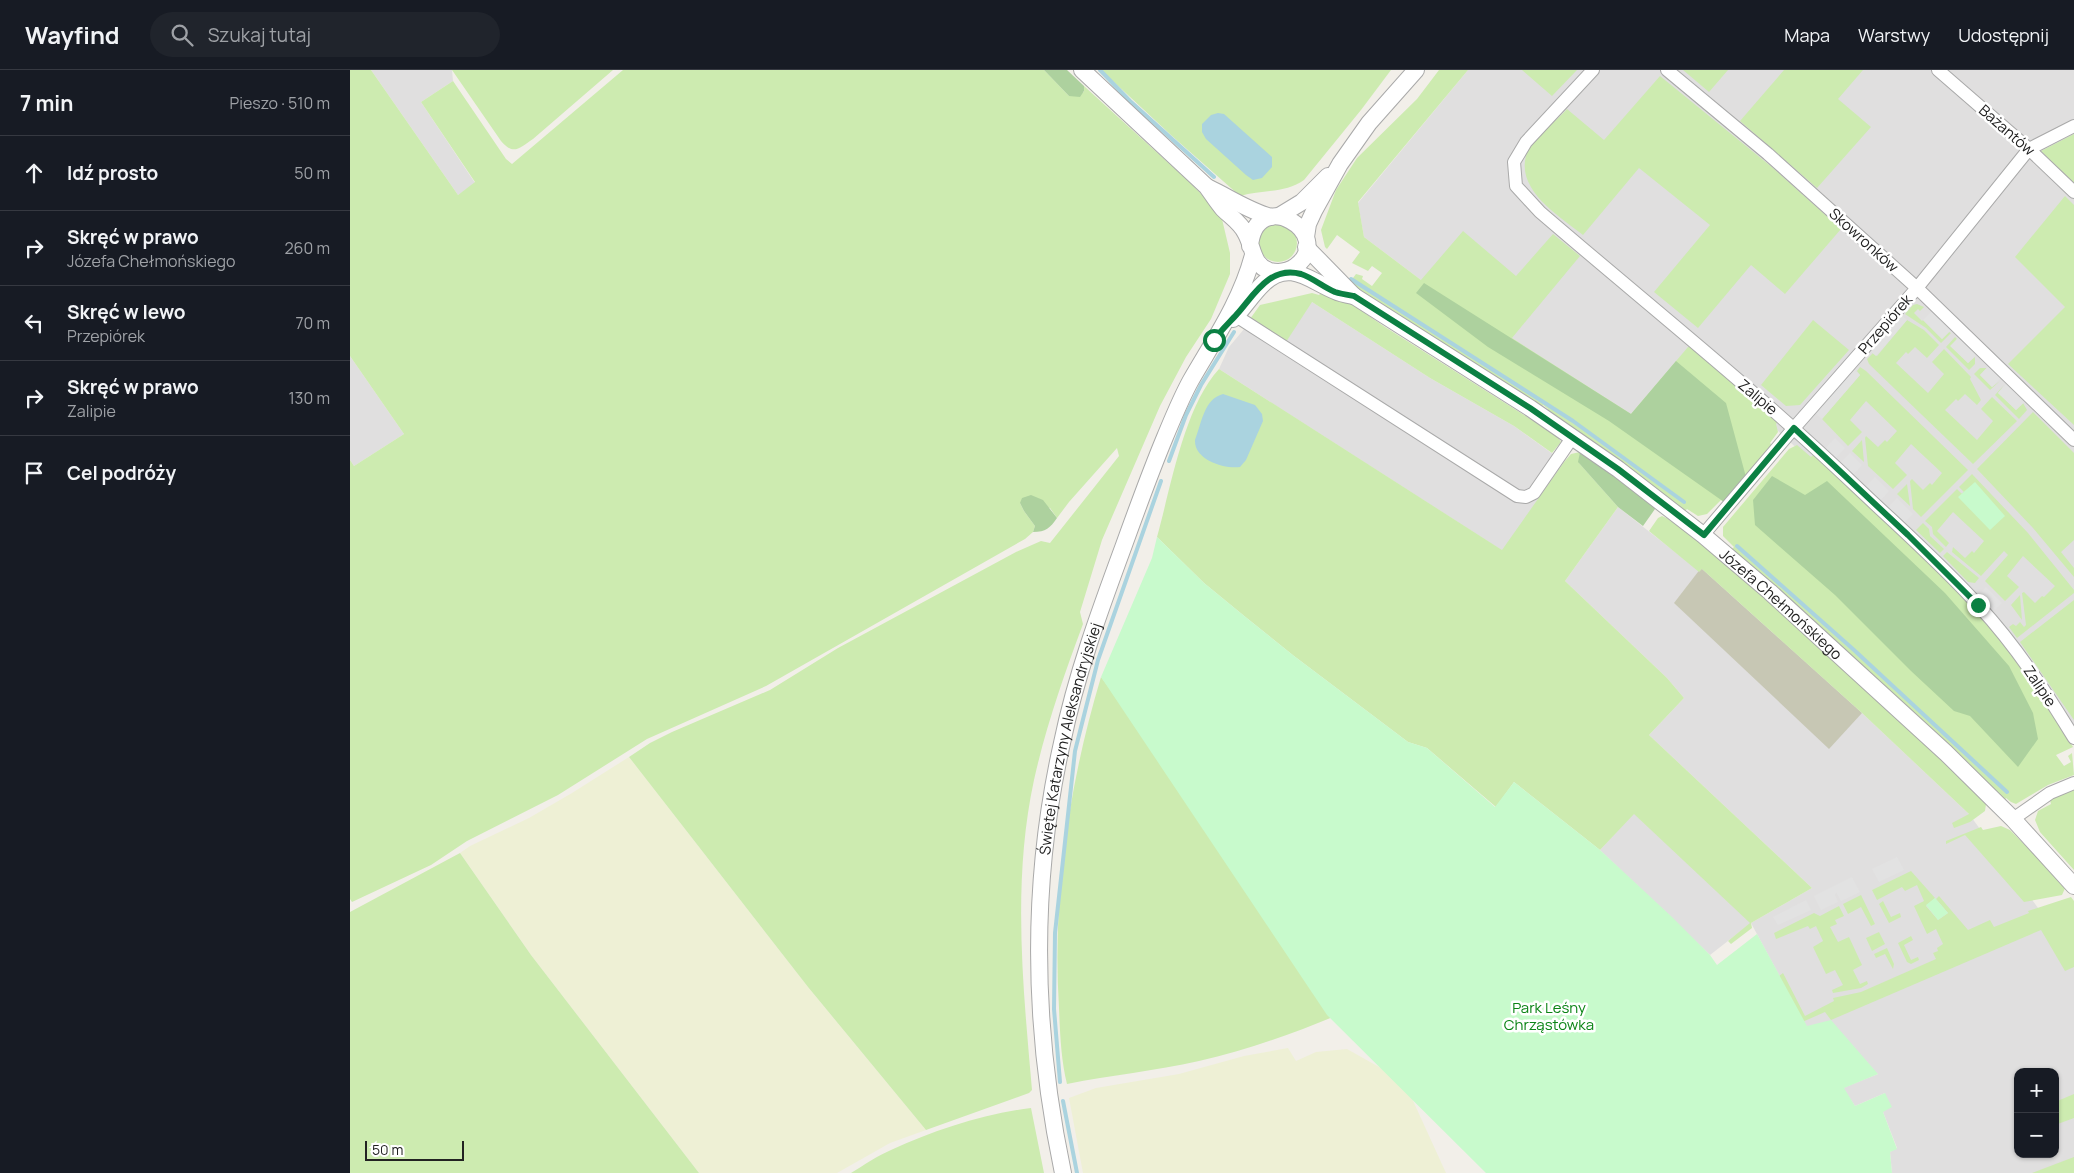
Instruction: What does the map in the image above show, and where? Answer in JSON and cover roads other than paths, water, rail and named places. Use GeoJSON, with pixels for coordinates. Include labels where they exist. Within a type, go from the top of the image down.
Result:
{"type":"FeatureCollection","features":[{"type":"Feature","properties":{"kind":"street"},"geometry":{"type":"LineString","coordinates":[[1082,70],[1207,187],[1223,208],[1243,229],[1258,263],[1265,269],[1283,272],[1292,269],[1304,256],[1308,224],[1340,164],[1375,117],[1416,70]]}},
{"type":"Feature","properties":{"kind":"street","name":"Zalipie"},"geometry":{"type":"LineString","coordinates":[[1592,70],[1526,142],[1514,162],[1516,186],[1540,212],[1794,428],[1908,535],[1978,605],[2036,678],[2074,738]]}},
{"type":"Feature","properties":{"kind":"street","name":"Skowronków"},"geometry":{"type":"LineString","coordinates":[[1667,70],[1768,154],[1917,288],[2074,440]]}},
{"type":"Feature","properties":{"kind":"street","name":"Bażantów"},"geometry":{"type":"LineString","coordinates":[[1938,70],[2029,148],[2074,192]]}},
{"type":"Feature","properties":{"kind":"street","name":"Przepiórek"},"geometry":{"type":"LineString","coordinates":[[1704,535],[1794,428],[1917,288],[2029,148],[2074,126]]}},
{"type":"Feature","properties":{"kind":"street"},"geometry":{"type":"LineString","coordinates":[[1252,251],[1251,237],[1261,222],[1275,217],[1302,202],[1340,164]]}},
{"type":"Feature","properties":{"kind":"street"},"geometry":{"type":"LineString","coordinates":[[1207,187],[1232,198],[1246,208],[1275,217],[1288,218],[1296,222],[1302,229],[1306,242]]}},
{"type":"Feature","properties":{"kind":"street","name":"Józefa Chełmońskiego"},"geometry":{"type":"LineString","coordinates":[[1306,242],[1354,296],[1497,387],[1618,469],[1704,535],[1821,638],[1946,753],[2014,819],[2074,886]]}},
{"type":"Feature","properties":{"kind":"street","name":"Świętej Katarzyny Aleksandryjskiej"},"geometry":{"type":"LineString","coordinates":[[1063,1173],[1045,1064],[1039,973],[1040,906],[1045,838],[1056,772],[1076,685],[1153,466],[1189,384],[1222,329],[1249,270],[1252,251]]}},
{"type":"Feature","properties":{"kind":"street","name":"Józefa Chełmońskiego"},"geometry":{"type":"LineString","coordinates":[[1283,272],[1299,274],[1335,292],[1354,296]]}},
{"type":"Feature","properties":{"kind":"street","name":"Świętej Katarzyny Aleksandryjskiej"},"geometry":{"type":"LineString","coordinates":[[1222,329],[1236,316],[1266,281],[1283,272]]}},
{"type":"Feature","properties":{"kind":"street"},"geometry":{"type":"LineString","coordinates":[[1236,316],[1517,496],[1526,497],[1534,493],[1572,438]]}},
{"type":"Feature","properties":{"kind":"street"},"geometry":{"type":"LineString","coordinates":[[2014,819],[2050,793],[2074,783]]}},
{"type":"Feature","properties":{"kind":"water"},"geometry":{"type":"Polygon","coordinates":[[[1224,114],[1272,157],[1272,167],[1262,178],[1253,180],[1206,139],[1202,132],[1202,124],[1211,115],[1224,114]]]}},
{"type":"Feature","properties":{"kind":"water"},"geometry":{"type":"Polygon","coordinates":[[[1223,394],[1255,405],[1262,414],[1263,421],[1246,460],[1240,467],[1218,465],[1211,462],[1199,453],[1196,447],[1195,440],[1204,412],[1212,401],[1223,394]]]}},
{"type":"Feature","properties":{"kind":"waterway"},"geometry":{"type":"LineString","coordinates":[[1100,70],[1130,101],[1214,177]]}},
{"type":"Feature","properties":{"kind":"waterway"},"geometry":{"type":"LineString","coordinates":[[1351,279],[1573,421],[1684,502]]}},
{"type":"Feature","properties":{"kind":"waterway"},"geometry":{"type":"LineString","coordinates":[[1169,461],[1186,415],[1201,385],[1234,332]]}},
{"type":"Feature","properties":{"kind":"waterway"},"geometry":{"type":"LineString","coordinates":[[1060,1082],[1054,1009],[1055,933],[1075,751],[1098,660],[1161,481]]}},
{"type":"Feature","properties":{"kind":"waterway"},"geometry":{"type":"LineString","coordinates":[[1737,546],[1854,650],[2007,792]]}},
{"type":"Feature","properties":{"kind":"waterway"},"geometry":{"type":"LineString","coordinates":[[1063,1101],[1077,1173]]}},
{"type":"Feature","properties":{"kind":"park label","name":"Park Leśny Chrząstówka"},"geometry":{"type":"Point","coordinates":[1549,1016]}}]}
